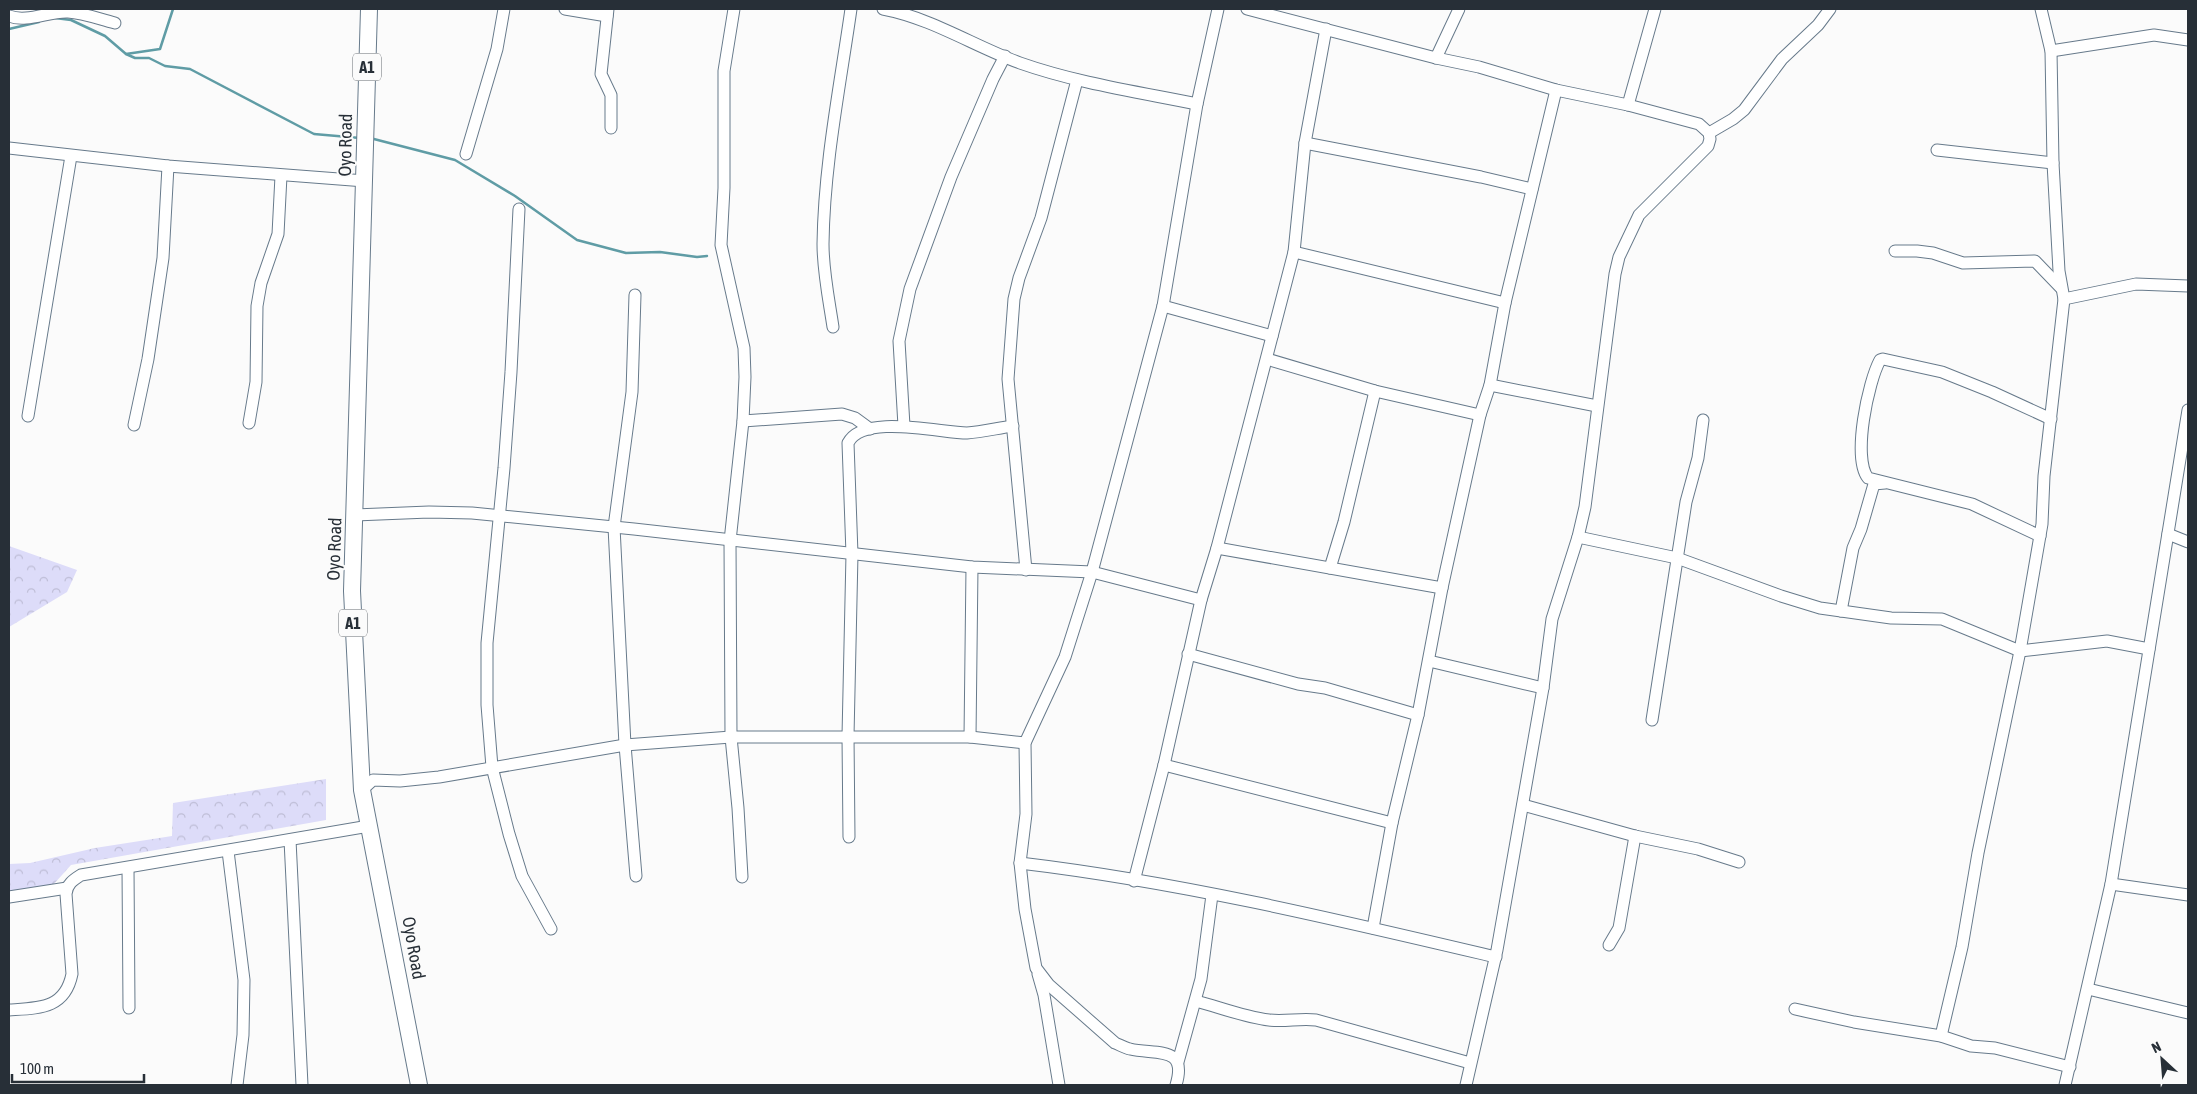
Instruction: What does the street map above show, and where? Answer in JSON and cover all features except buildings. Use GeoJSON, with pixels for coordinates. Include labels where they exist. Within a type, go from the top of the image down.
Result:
{"type":"FeatureCollection","features":[{"type":"Feature","properties":{"kind":"highway","name":"Oyo Road"},"geometry":{"type":"LineString","coordinates":[[369,9],[352,590],[362,790],[419,1085]]}},
{"type":"Feature","properties":{"kind":"street"},"geometry":{"type":"LineString","coordinates":[[466,154],[497,49],[504,9]]}},
{"type":"Feature","properties":{"kind":"street"},"geometry":{"type":"LineString","coordinates":[[566,9],[607,12],[601,74],[611,96],[610,128]]}},
{"type":"Feature","properties":{"kind":"street"},"geometry":{"type":"LineString","coordinates":[[734,9],[724,71],[724,188],[721,246],[744,348],[743,421],[730,541],[731,737],[742,877]]}},
{"type":"Feature","properties":{"kind":"street"},"geometry":{"type":"LineString","coordinates":[[833,327],[826,283],[823,246],[825,196],[851,9]]}},
{"type":"Feature","properties":{"kind":"street"},"geometry":{"type":"LineString","coordinates":[[883,9],[908,14],[1019,62],[1077,80],[1198,104]]}},
{"type":"Feature","properties":{"kind":"street"},"geometry":{"type":"LineString","coordinates":[[1058,1085],[1044,995],[1036,968],[1025,909],[1020,863],[1026,814],[1025,743],[1066,657],[1092,572],[1162,306],[1198,104],[1218,9]]}},
{"type":"Feature","properties":{"kind":"street"},"geometry":{"type":"LineString","coordinates":[[1246,9],[1436,58],[1479,66],[1556,90],[1628,105],[1699,124],[1709,133],[1708,146],[1639,216],[1619,257],[1609,310],[1596,406],[1590,473],[1578,537],[1552,619],[1543,688],[1496,957],[1466,1085]]}},
{"type":"Feature","properties":{"kind":"street"},"geometry":{"type":"LineString","coordinates":[[1436,58],[1459,9]]}},
{"type":"Feature","properties":{"kind":"street"},"geometry":{"type":"LineString","coordinates":[[1628,105],[1655,9]]}},
{"type":"Feature","properties":{"kind":"street"},"geometry":{"type":"LineString","coordinates":[[1709,133],[1744,110],[1782,59],[1818,26],[1830,9]]}},
{"type":"Feature","properties":{"kind":"street"},"geometry":{"type":"LineString","coordinates":[[1941,1036],[1964,938],[1978,853],[2020,651],[2040,536],[2062,293],[2053,163],[2051,51],[2041,9]]}},
{"type":"Feature","properties":{"kind":"street"},"geometry":{"type":"LineString","coordinates":[[9,16],[14,18],[29,17],[66,12],[115,23]]}},
{"type":"Feature","properties":{"kind":"street"},"geometry":{"type":"LineString","coordinates":[[1134,881],[1164,765],[1201,600],[1217,548],[1294,252],[1305,143],[1326,29]]}},
{"type":"Feature","properties":{"kind":"street"},"geometry":{"type":"LineString","coordinates":[[2051,51],[2154,35],[2188,40]]}},
{"type":"Feature","properties":{"kind":"street"},"geometry":{"type":"LineString","coordinates":[[904,426],[899,341],[910,289],[951,176],[1005,56]]}},
{"type":"Feature","properties":{"kind":"street"},"geometry":{"type":"LineString","coordinates":[[1026,570],[1008,379],[1014,299],[1019,278],[1041,218],[1077,80]]}},
{"type":"Feature","properties":{"kind":"street"},"geometry":{"type":"LineString","coordinates":[[1373,928],[1392,823],[1418,715],[1442,588],[1480,415],[1490,385],[1505,303],[1556,90]]}},
{"type":"Feature","properties":{"kind":"street"},"geometry":{"type":"LineString","coordinates":[[1305,143],[1481,177],[1532,189]]}},
{"type":"Feature","properties":{"kind":"street"},"geometry":{"type":"LineString","coordinates":[[9,148],[168,166],[365,181]]}},
{"type":"Feature","properties":{"kind":"street"},"geometry":{"type":"LineString","coordinates":[[1937,150],[2053,163]]}},
{"type":"Feature","properties":{"kind":"street"},"geometry":{"type":"LineString","coordinates":[[28,416],[71,156]]}},
{"type":"Feature","properties":{"kind":"street"},"geometry":{"type":"LineString","coordinates":[[134,425],[148,359],[161,272],[168,166]]}},
{"type":"Feature","properties":{"kind":"street"},"geometry":{"type":"LineString","coordinates":[[249,422],[256,382],[256,306],[261,283],[278,234],[281,176]]}},
{"type":"Feature","properties":{"kind":"street"},"geometry":{"type":"LineString","coordinates":[[519,209],[511,381],[486,643],[487,704],[492,767],[522,876],[551,929]]}},
{"type":"Feature","properties":{"kind":"street"},"geometry":{"type":"LineString","coordinates":[[1895,251],[1933,253],[1963,263],[2035,261],[2062,293]]}},
{"type":"Feature","properties":{"kind":"street"},"geometry":{"type":"LineString","coordinates":[[1294,252],[1505,303]]}},
{"type":"Feature","properties":{"kind":"street"},"geometry":{"type":"LineString","coordinates":[[2062,293],[2136,284],[2188,286]]}},
{"type":"Feature","properties":{"kind":"street"},"geometry":{"type":"LineString","coordinates":[[635,295],[632,392],[614,527],[626,745],[636,876]]}},
{"type":"Feature","properties":{"kind":"street"},"geometry":{"type":"LineString","coordinates":[[1162,306],[1272,336]]}},
{"type":"Feature","properties":{"kind":"street"},"geometry":{"type":"LineString","coordinates":[[1267,359],[1375,391],[1480,415]]}},
{"type":"Feature","properties":{"kind":"street"},"geometry":{"type":"LineString","coordinates":[[2040,536],[1972,504],[1868,478],[1863,470],[1862,461],[1863,423],[1868,392],[1875,369],[1880,360],[1887,359],[1942,372],[2051,419]]}},
{"type":"Feature","properties":{"kind":"street"},"geometry":{"type":"LineString","coordinates":[[1490,385],[1596,406]]}},
{"type":"Feature","properties":{"kind":"street"},"geometry":{"type":"LineString","coordinates":[[1330,568],[1344,522],[1375,391]]}},
{"type":"Feature","properties":{"kind":"street"},"geometry":{"type":"LineString","coordinates":[[2065,1085],[2111,884],[2188,411]]}},
{"type":"Feature","properties":{"kind":"street"},"geometry":{"type":"LineString","coordinates":[[743,421],[842,414],[855,418],[870,428]]}},
{"type":"Feature","properties":{"kind":"street"},"geometry":{"type":"LineString","coordinates":[[1652,720],[1686,502],[1698,458],[1703,420]]}},
{"type":"Feature","properties":{"kind":"street"},"geometry":{"type":"LineString","coordinates":[[849,836],[848,736],[852,554],[848,443],[855,434],[870,428],[904,426],[965,433],[1013,426]]}},
{"type":"Feature","properties":{"kind":"street"},"geometry":{"type":"LineString","coordinates":[[1841,611],[1853,548],[1861,529],[1874,484],[1885,483]]}},
{"type":"Feature","properties":{"kind":"street"},"geometry":{"type":"LineString","coordinates":[[355,515],[429,512],[472,513],[972,567],[1092,572],[1201,600]]}},
{"type":"Feature","properties":{"kind":"street"},"geometry":{"type":"LineString","coordinates":[[2168,534],[2188,542]]}},
{"type":"Feature","properties":{"kind":"street"},"geometry":{"type":"LineString","coordinates":[[1578,537],[1678,558],[1781,596],[1820,608],[1891,618],[1942,619],[2020,651],[2107,641],[2149,649]]}},
{"type":"Feature","properties":{"kind":"street"},"geometry":{"type":"LineString","coordinates":[[1217,548],[1442,588]]}},
{"type":"Feature","properties":{"kind":"street"},"geometry":{"type":"LineString","coordinates":[[970,737],[972,567]]}},
{"type":"Feature","properties":{"kind":"street"},"geometry":{"type":"LineString","coordinates":[[1188,654],[1298,684],[1325,688],[1418,715]]}},
{"type":"Feature","properties":{"kind":"street"},"geometry":{"type":"LineString","coordinates":[[1429,661],[1543,688]]}},
{"type":"Feature","properties":{"kind":"street"},"geometry":{"type":"LineString","coordinates":[[362,790],[373,780],[400,781],[439,777],[626,745],[731,737],[970,737],[1025,743]]}},
{"type":"Feature","properties":{"kind":"street"},"geometry":{"type":"LineString","coordinates":[[1164,765],[1392,823]]}},
{"type":"Feature","properties":{"kind":"street"},"geometry":{"type":"LineString","coordinates":[[1523,805],[1635,836],[1710,852],[1739,862]]}},
{"type":"Feature","properties":{"kind":"street"},"geometry":{"type":"LineString","coordinates":[[9,897],[67,888],[81,875],[369,826]]}},
{"type":"Feature","properties":{"kind":"street"},"geometry":{"type":"LineString","coordinates":[[1609,945],[1619,928],[1635,836]]}},
{"type":"Feature","properties":{"kind":"street"},"geometry":{"type":"LineString","coordinates":[[290,840],[302,1085]]}},
{"type":"Feature","properties":{"kind":"street"},"geometry":{"type":"LineString","coordinates":[[228,851],[244,980],[243,1035],[237,1085]]}},
{"type":"Feature","properties":{"kind":"street"},"geometry":{"type":"LineString","coordinates":[[1020,863],[1068,869],[1212,895],[1373,928],[1496,957]]}},
{"type":"Feature","properties":{"kind":"street"},"geometry":{"type":"LineString","coordinates":[[128,868],[130,1008]]}},
{"type":"Feature","properties":{"kind":"street"},"geometry":{"type":"LineString","coordinates":[[2111,884],[2188,895]]}},
{"type":"Feature","properties":{"kind":"street"},"geometry":{"type":"LineString","coordinates":[[9,1010],[38,1008],[51,1004],[63,997],[70,986],[72,974],[67,888]]}},
{"type":"Feature","properties":{"kind":"street"},"geometry":{"type":"LineString","coordinates":[[1176,1085],[1180,1073],[1178,1062],[1201,979],[1212,895]]}},
{"type":"Feature","properties":{"kind":"street"},"geometry":{"type":"LineString","coordinates":[[1036,968],[1049,985],[1115,1043],[1129,1049],[1170,1054],[1178,1062]]}},
{"type":"Feature","properties":{"kind":"street"},"geometry":{"type":"LineString","coordinates":[[2088,988],[2188,1013]]}},
{"type":"Feature","properties":{"kind":"street"},"geometry":{"type":"LineString","coordinates":[[1196,1001],[1265,1020],[1280,1021],[1305,1018],[1316,1020],[1470,1063]]}},
{"type":"Feature","properties":{"kind":"street"},"geometry":{"type":"LineString","coordinates":[[1795,1009],[1854,1022],[1941,1036],[1971,1046],[1995,1048],[2070,1067]]}},
{"type":"Feature","properties":{"kind":"green space"},"geometry":{"type":"Polygon","coordinates":[[[9,546],[77,570],[67,592],[9,627],[9,546]]]}},
{"type":"Feature","properties":{"kind":"green space"},"geometry":{"type":"Polygon","coordinates":[[[326,779],[326,820],[71,865],[53,885],[9,892],[9,864],[30,863],[95,848],[172,836],[173,803],[326,779]]]}},
{"type":"Feature","properties":{"kind":"waterway"},"geometry":{"type":"LineString","coordinates":[[126,54],[160,49],[173,9]]}},
{"type":"Feature","properties":{"kind":"waterway"},"geometry":{"type":"LineString","coordinates":[[55,18],[71,20],[105,36],[126,54],[135,58],[149,58],[165,66],[190,69],[314,134],[360,138]]}},
{"type":"Feature","properties":{"kind":"waterway"},"geometry":{"type":"LineString","coordinates":[[9,29],[39,22]]}},
{"type":"Feature","properties":{"kind":"waterway"},"geometry":{"type":"LineString","coordinates":[[370,138],[455,160],[515,196],[577,240],[626,253],[660,252],[697,257],[707,256]]}}]}
